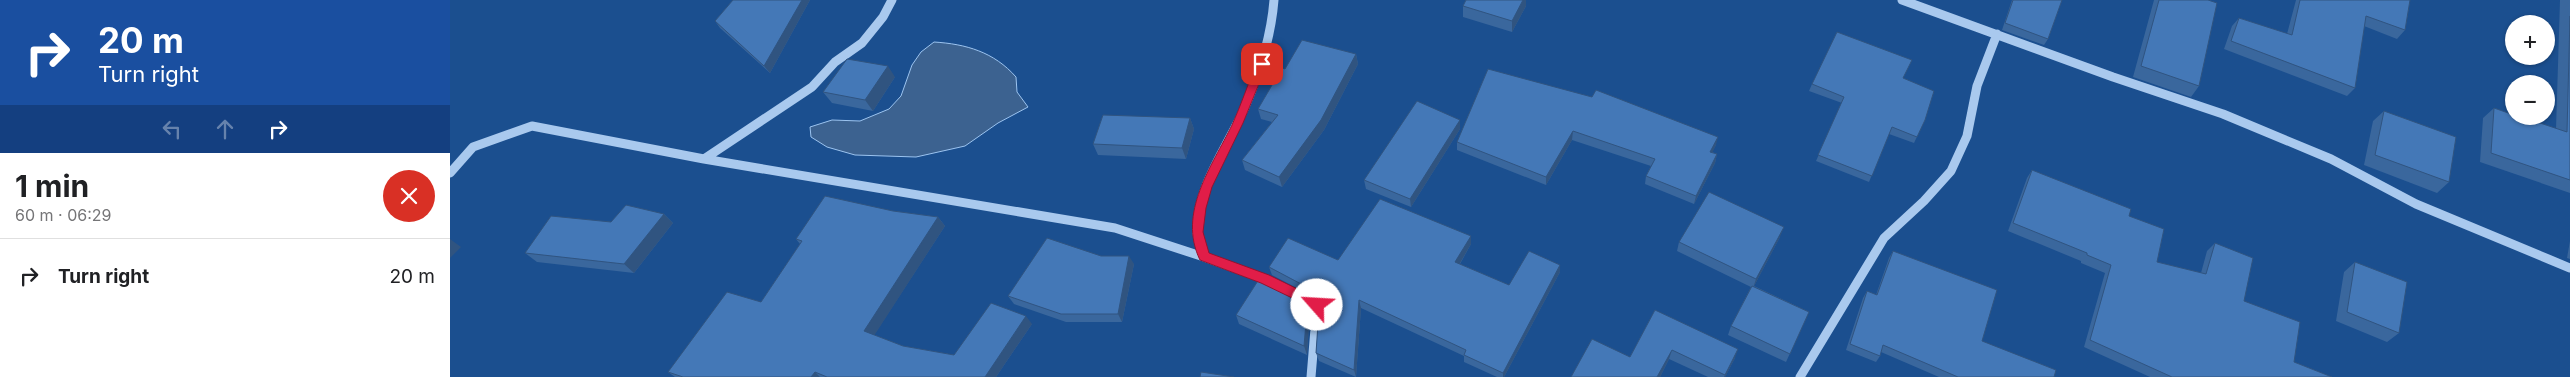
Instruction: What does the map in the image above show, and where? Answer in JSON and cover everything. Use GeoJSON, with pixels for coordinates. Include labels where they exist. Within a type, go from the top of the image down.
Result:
{"type":"FeatureCollection","features":[{"type":"Feature","properties":{"kind":"street"},"geometry":{"type":"LineString","coordinates":[[704,159],[812,88],[835,62],[862,43],[883,17],[892,0]]}},
{"type":"Feature","properties":{"kind":"street"},"geometry":{"type":"LineString","coordinates":[[1204,257],[1197,232],[1200,208],[1207,187],[1256,82],[1272,29],[1274,0]]}},
{"type":"Feature","properties":{"kind":"street"},"geometry":{"type":"LineString","coordinates":[[1902,0],[2113,77],[2223,114],[2331,159],[2416,204],[2570,268]]}},
{"type":"Feature","properties":{"kind":"street"},"geometry":{"type":"LineString","coordinates":[[1800,377],[1884,238],[1924,201],[1951,171],[1967,136],[1977,86],[1997,34]]}},
{"type":"Feature","properties":{"kind":"street"},"geometry":{"type":"LineString","coordinates":[[450,172],[473,147],[532,126],[704,159],[1115,228],[1204,257],[1287,290],[1317,305],[1310,377]]}},
{"type":"Feature","properties":{"kind":"water"},"geometry":{"type":"Polygon","coordinates":[[[934,42],[968,47],[989,55],[998,61],[1016,77],[1017,92],[1028,107],[998,123],[965,146],[916,157],[855,155],[827,147],[811,137],[810,127],[832,120],[860,121],[889,109],[901,96],[912,65],[921,52],[934,42]]]}},
{"type":"Feature","properties":{"kind":"building"},"geometry":{"type":"Polygon","coordinates":[[[733,0],[802,0],[764,66],[715,21],[733,0]]]}},
{"type":"Feature","properties":{"kind":"building"},"geometry":{"type":"Polygon","coordinates":[[[1466,0],[1523,0],[1512,21],[1463,6],[1466,0]]]}},
{"type":"Feature","properties":{"kind":"building"},"geometry":{"type":"Polygon","coordinates":[[[2013,0],[2062,0],[2048,39],[2005,23],[2013,0]]]}},
{"type":"Feature","properties":{"kind":"building"},"geometry":{"type":"Polygon","coordinates":[[[2159,0],[2208,0],[2217,3],[2199,86],[2141,66],[2159,0]]]}},
{"type":"Feature","properties":{"kind":"building"},"geometry":{"type":"Polygon","coordinates":[[[2300,0],[2410,0],[2405,30],[2366,16],[2355,88],[2231,41],[2239,18],[2292,35],[2300,0]]]}},
{"type":"Feature","properties":{"kind":"building"},"geometry":{"type":"Polygon","coordinates":[[[2570,16],[2570,180],[2491,153],[2494,108],[2505,112],[2505,125],[2546,125],[2567,132],[2570,16]]]}},
{"type":"Feature","properties":{"kind":"building"},"geometry":{"type":"Polygon","coordinates":[[[1837,32],[1912,60],[1903,78],[1934,91],[1925,120],[1917,137],[1892,127],[1872,176],[1818,155],[1844,97],[1812,84],[1837,32]]]}},
{"type":"Feature","properties":{"kind":"building"},"geometry":{"type":"Polygon","coordinates":[[[1302,40],[1356,54],[1321,120],[1279,177],[1242,160],[1278,115],[1258,109],[1282,68],[1285,69],[1302,40]]]}},
{"type":"Feature","properties":{"kind":"building"},"geometry":{"type":"Polygon","coordinates":[[[847,59],[888,66],[865,100],[823,92],[847,59]]]}},
{"type":"Feature","properties":{"kind":"building"},"geometry":{"type":"Polygon","coordinates":[[[1488,69],[1592,97],[1596,90],[1718,137],[1710,152],[1717,154],[1696,196],[1646,176],[1655,159],[1573,131],[1546,177],[1457,142],[1488,69]]]}},
{"type":"Feature","properties":{"kind":"building"},"geometry":{"type":"Polygon","coordinates":[[[1417,101],[1460,120],[1410,199],[1364,180],[1417,101]]]}},
{"type":"Feature","properties":{"kind":"building"},"geometry":{"type":"Polygon","coordinates":[[[2384,111],[2456,137],[2449,182],[2375,155],[2384,111]]]}},
{"type":"Feature","properties":{"kind":"building"},"geometry":{"type":"Polygon","coordinates":[[[1103,115],[1190,118],[1182,148],[1093,144],[1103,115]]]}},
{"type":"Feature","properties":{"kind":"building"},"geometry":{"type":"Polygon","coordinates":[[[2032,170],[2131,209],[2129,216],[2164,229],[2157,262],[2206,274],[2215,243],[2253,258],[2244,301],[2300,322],[2294,362],[2332,377],[2172,377],[2090,340],[2111,265],[2087,255],[2087,253],[2013,223],[2032,170]]]}},
{"type":"Feature","properties":{"kind":"building"},"geometry":{"type":"Polygon","coordinates":[[[1709,192],[1784,227],[1756,279],[1679,242],[1709,192]]]}},
{"type":"Feature","properties":{"kind":"building"},"geometry":{"type":"Polygon","coordinates":[[[825,196],[893,211],[938,217],[864,331],[903,346],[954,355],[991,303],[1026,316],[985,377],[827,377],[815,372],[811,377],[683,377],[668,372],[727,292],[761,302],[802,241],[796,239],[825,196]]]}},
{"type":"Feature","properties":{"kind":"building"},"geometry":{"type":"Polygon","coordinates":[[[1380,199],[1471,236],[1455,262],[1509,285],[1529,251],[1560,265],[1503,373],[1464,355],[1466,350],[1359,300],[1354,370],[1316,353],[1320,294],[1269,267],[1288,238],[1338,260],[1380,199]]]}},
{"type":"Feature","properties":{"kind":"building"},"geometry":{"type":"Polygon","coordinates":[[[626,205],[664,214],[624,264],[525,253],[551,216],[611,222],[626,205]]]}},
{"type":"Feature","properties":{"kind":"building"},"geometry":{"type":"Polygon","coordinates":[[[1047,238],[1101,256],[1129,256],[1118,314],[1061,314],[1008,296],[1047,238]]]}},
{"type":"Feature","properties":{"kind":"building"},"geometry":{"type":"Polygon","coordinates":[[[1893,251],[1997,290],[1982,341],[2056,370],[2054,377],[1958,377],[1883,345],[1880,356],[1850,344],[1867,291],[1877,295],[1893,251]]]}},
{"type":"Feature","properties":{"kind":"building"},"geometry":{"type":"Polygon","coordinates":[[[2355,262],[2407,282],[2399,333],[2347,312],[2355,262]]]}},
{"type":"Feature","properties":{"kind":"building"},"geometry":{"type":"Polygon","coordinates":[[[1261,276],[1308,299],[1304,346],[1236,315],[1261,276]]]}},
{"type":"Feature","properties":{"kind":"building"},"geometry":{"type":"Polygon","coordinates":[[[1752,286],[1809,312],[1790,354],[1731,326],[1752,286]]]}},
{"type":"Feature","properties":{"kind":"building"},"geometry":{"type":"Polygon","coordinates":[[[1655,310],[1738,349],[1725,375],[1672,350],[1657,377],[1571,377],[1592,339],[1630,357],[1655,310]]]}},
{"type":"Feature","properties":{"kind":"building"},"geometry":{"type":"Polygon","coordinates":[[[1201,372],[1234,377],[1200,377],[1201,372]]]}},
{"type":"Feature","properties":{"kind":"route"},"geometry":{"type":"LineString","coordinates":[[1262,64],[1238,123],[1207,187],[1200,208],[1197,232],[1204,257],[1265,279],[1317,305]]}}]}
